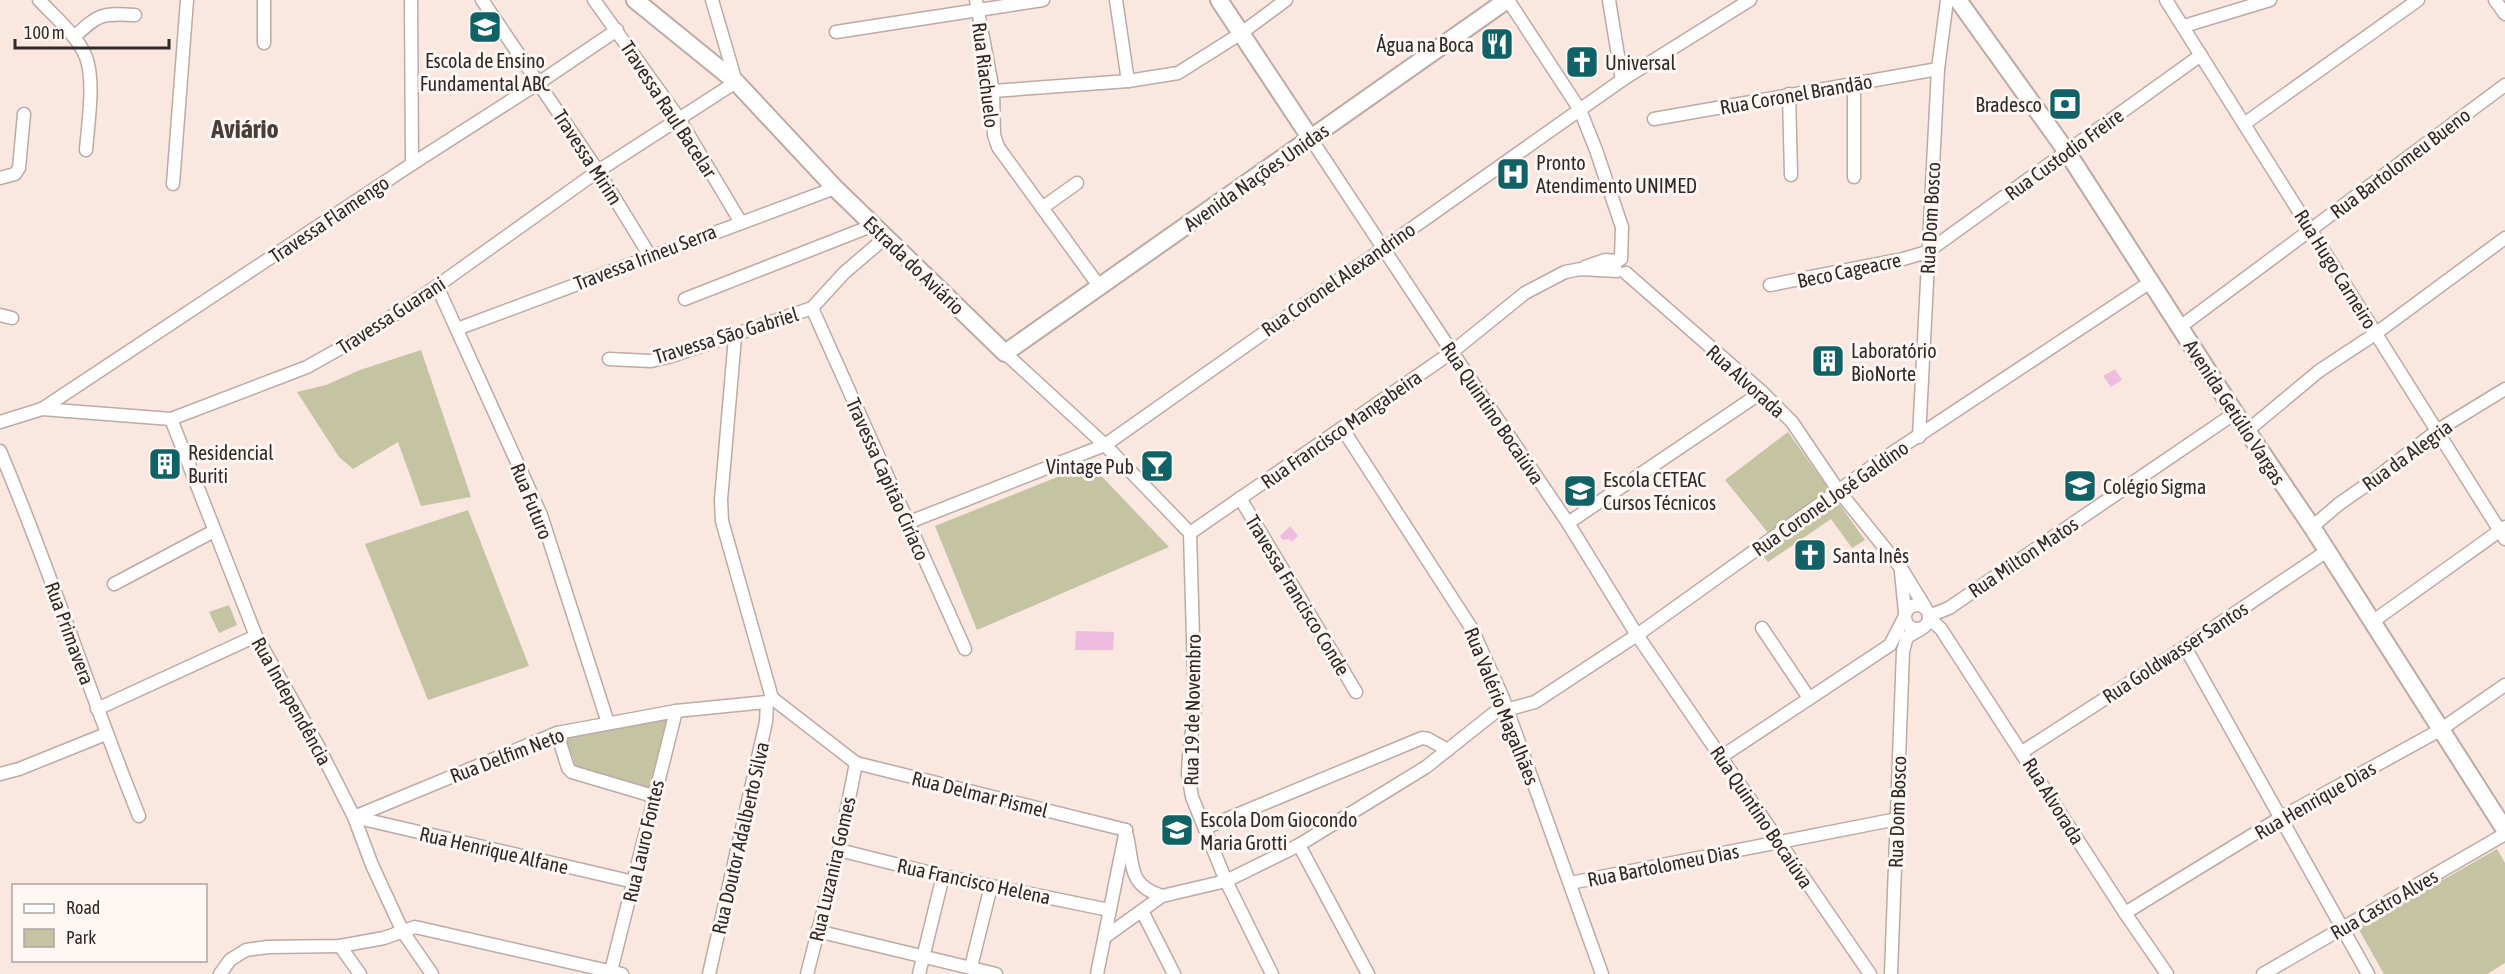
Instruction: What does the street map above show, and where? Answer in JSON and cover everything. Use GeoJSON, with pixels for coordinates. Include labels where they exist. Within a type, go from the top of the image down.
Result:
{"type":"FeatureCollection","features":[{"type":"Feature","properties":{"kind":"street"},"geometry":{"type":"LineString","coordinates":[[39,0],[74,37],[86,57],[89,69],[86,150]]}},
{"type":"Feature","properties":{"kind":"street"},"geometry":{"type":"LineString","coordinates":[[173,184],[187,0]]}},
{"type":"Feature","properties":{"kind":"street"},"geometry":{"type":"LineString","coordinates":[[264,0],[264,43]]}},
{"type":"Feature","properties":{"kind":"street"},"geometry":{"type":"LineString","coordinates":[[411,0],[412,164]]}},
{"type":"Feature","properties":{"kind":"street","name":"Travessa Mirim"},"geometry":{"type":"LineString","coordinates":[[483,0],[540,82],[650,256]]}},
{"type":"Feature","properties":{"kind":"street","name":"Travessa Raul Bacelar"},"geometry":{"type":"LineString","coordinates":[[594,0],[678,117],[740,221]]}},
{"type":"Feature","properties":{"kind":"street","name":"Estrada do Aviário"},"geometry":{"type":"LineString","coordinates":[[635,0],[736,82],[834,188],[1005,353],[1105,445],[1190,533]]}},
{"type":"Feature","properties":{"kind":"street"},"geometry":{"type":"LineString","coordinates":[[712,0],[736,82]]}},
{"type":"Feature","properties":{"kind":"street"},"geometry":{"type":"LineString","coordinates":[[836,32],[977,6],[1043,0]]}},
{"type":"Feature","properties":{"kind":"street"},"geometry":{"type":"LineString","coordinates":[[1116,0],[1128,81]]}},
{"type":"Feature","properties":{"kind":"street","name":"Rua Quintino Bocaiúva"},"geometry":{"type":"LineString","coordinates":[[1219,0],[1452,352],[1569,523],[1637,635],[1870,974]]}},
{"type":"Feature","properties":{"kind":"street"},"geometry":{"type":"LineString","coordinates":[[993,91],[1128,81],[1178,73],[1240,34],[1286,0]]}},
{"type":"Feature","properties":{"kind":"street"},"geometry":{"type":"LineString","coordinates":[[1507,0],[1580,110],[1614,199],[1622,227],[1624,266]]}},
{"type":"Feature","properties":{"kind":"street","name":"Avenida Nações Unidas"},"geometry":{"type":"LineString","coordinates":[[1005,353],[1507,0]]}},
{"type":"Feature","properties":{"kind":"street"},"geometry":{"type":"LineString","coordinates":[[1609,0],[1622,80]]}},
{"type":"Feature","properties":{"kind":"street","name":"Rua Coronel Alexandrino"},"geometry":{"type":"LineString","coordinates":[[907,523],[1105,445],[1622,80],[1750,0]]}},
{"type":"Feature","properties":{"kind":"street","name":"Rua Dom Bosco"},"geometry":{"type":"LineString","coordinates":[[1919,437],[1938,69],[1947,0]]}},
{"type":"Feature","properties":{"kind":"street","name":"Avenida Getúlio Vargas"},"geometry":{"type":"LineString","coordinates":[[1958,0],[2067,152],[2152,280],[2235,413],[2313,527],[2505,832]]}},
{"type":"Feature","properties":{"kind":"street","name":"Rua Hugo Carneiro"},"geometry":{"type":"LineString","coordinates":[[2166,0],[2375,334],[2503,532]]}},
{"type":"Feature","properties":{"kind":"street"},"geometry":{"type":"LineString","coordinates":[[2184,26],[2270,0]]}},
{"type":"Feature","properties":{"kind":"street"},"geometry":{"type":"LineString","coordinates":[[2244,124],[2418,0]]}},
{"type":"Feature","properties":{"kind":"street"},"geometry":{"type":"LineString","coordinates":[[2495,0],[2505,14]]}},
{"type":"Feature","properties":{"kind":"street","name":"Rua Riachuelo"},"geometry":{"type":"LineString","coordinates":[[977,6],[993,91],[994,135],[998,147],[1099,286]]}},
{"type":"Feature","properties":{"kind":"street"},"geometry":{"type":"LineString","coordinates":[[74,37],[95,18],[102,15],[135,15]]}},
{"type":"Feature","properties":{"kind":"street","name":"Travessa Flamengo"},"geometry":{"type":"LineString","coordinates":[[42,409],[616,30]]}},
{"type":"Feature","properties":{"kind":"street","name":"Rua Custodio Freire"},"geometry":{"type":"LineString","coordinates":[[1927,252],[2201,55]]}},
{"type":"Feature","properties":{"kind":"street","name":"Rua Coronel Brandão"},"geometry":{"type":"LineString","coordinates":[[1654,119],[1938,69]]}},
{"type":"Feature","properties":{"kind":"street","name":"Travessa Guarani"},"geometry":{"type":"LineString","coordinates":[[0,422],[42,409],[171,419],[307,367],[364,334],[437,286],[598,171],[678,117],[736,82]]}},
{"type":"Feature","properties":{"kind":"street"},"geometry":{"type":"LineString","coordinates":[[1854,85],[1854,177]]}},
{"type":"Feature","properties":{"kind":"street","name":"Rua Bartolomeu Bueno"},"geometry":{"type":"LineString","coordinates":[[2180,327],[2505,85]]}},
{"type":"Feature","properties":{"kind":"street"},"geometry":{"type":"LineString","coordinates":[[1789,94],[1791,175]]}},
{"type":"Feature","properties":{"kind":"street"},"geometry":{"type":"LineString","coordinates":[[0,178],[15,174],[19,168],[24,114]]}},
{"type":"Feature","properties":{"kind":"street"},"geometry":{"type":"LineString","coordinates":[[1042,208],[1077,183]]}},
{"type":"Feature","properties":{"kind":"street","name":"Travessa Irineu Serra"},"geometry":{"type":"LineString","coordinates":[[457,329],[740,221],[834,188]]}},
{"type":"Feature","properties":{"kind":"street"},"geometry":{"type":"LineString","coordinates":[[685,299],[880,231]]}},
{"type":"Feature","properties":{"kind":"street","name":"Travessa São Gabriel"},"geometry":{"type":"LineString","coordinates":[[609,359],[651,361],[735,337],[812,308],[880,231]]}},
{"type":"Feature","properties":{"kind":"street"},"geometry":{"type":"LineString","coordinates":[[2247,431],[2319,371],[2375,334],[2505,238]]}},
{"type":"Feature","properties":{"kind":"street","name":"Beco Cageacre"},"geometry":{"type":"LineString","coordinates":[[1770,285],[1927,252]]}},
{"type":"Feature","properties":{"kind":"street","name":"Rua Francisco Mangabeira"},"geometry":{"type":"LineString","coordinates":[[1190,533],[1452,352],[1525,293],[1565,272],[1624,266]]}},
{"type":"Feature","properties":{"kind":"street","name":"Rua Alvorada"},"geometry":{"type":"LineString","coordinates":[[1624,266],[1645,290],[1762,392],[1792,422],[1838,490],[1901,568],[1926,619]]}},
{"type":"Feature","properties":{"kind":"street","name":"Rua Coronel José Galdino"},"geometry":{"type":"LineString","coordinates":[[1162,896],[1226,881],[1299,845],[1426,768],[1494,713],[1535,702],[1637,635],[1838,490],[1919,437],[1963,404],[2152,280]]}},
{"type":"Feature","properties":{"kind":"street","name":"Rua Futuro"},"geometry":{"type":"LineString","coordinates":[[437,286],[541,515],[608,723]]}},
{"type":"Feature","properties":{"kind":"street","name":"Travessa Capitão Ciríaco"},"geometry":{"type":"LineString","coordinates":[[812,308],[965,649]]}},
{"type":"Feature","properties":{"kind":"street"},"geometry":{"type":"LineString","coordinates":[[735,337],[721,500],[722,521],[770,700]]}},
{"type":"Feature","properties":{"kind":"street","name":"Rua da Alegria"},"geometry":{"type":"LineString","coordinates":[[2313,527],[2339,504],[2438,430],[2505,389]]}},
{"type":"Feature","properties":{"kind":"street"},"geometry":{"type":"LineString","coordinates":[[1569,523],[1762,392]]}},
{"type":"Feature","properties":{"kind":"street","name":"Rua Milton Matos"},"geometry":{"type":"LineString","coordinates":[[1926,619],[1950,608],[2235,413]]}},
{"type":"Feature","properties":{"kind":"street","name":"Rua Independência"},"geometry":{"type":"LineString","coordinates":[[171,419],[256,636],[354,817],[372,865],[403,932],[432,974]]}},
{"type":"Feature","properties":{"kind":"street","name":"Rua Valério Magalhães"},"geometry":{"type":"LineString","coordinates":[[1342,428],[1472,628],[1506,710],[1602,974]]}},
{"type":"Feature","properties":{"kind":"street","name":"Rua Primavera"},"geometry":{"type":"LineString","coordinates":[[0,450],[24,508],[106,734],[139,816]]}},
{"type":"Feature","properties":{"kind":"street","name":"Travessa Francisco Conde"},"geometry":{"type":"LineString","coordinates":[[1240,498],[1356,692]]}},
{"type":"Feature","properties":{"kind":"street"},"geometry":{"type":"LineString","coordinates":[[114,584],[214,531]]}},
{"type":"Feature","properties":{"kind":"street"},"geometry":{"type":"LineString","coordinates":[[2372,622],[2503,532]]}},
{"type":"Feature","properties":{"kind":"street","name":"Rua 19 de Novembro"},"geometry":{"type":"LineString","coordinates":[[1190,533],[1195,707],[1188,774],[1192,797],[1226,881],[1272,974]]}},
{"type":"Feature","properties":{"kind":"street","name":"Rua Goldwasser Santos"},"geometry":{"type":"LineString","coordinates":[[2022,752],[2185,647],[2327,551]]}},
{"type":"Feature","properties":{"kind":"street"},"geometry":{"type":"LineString","coordinates":[[1897,647],[1905,615],[1901,568]]}},
{"type":"Feature","properties":{"kind":"street","name":"Rua Alvorada"},"geometry":{"type":"LineString","coordinates":[[1926,619],[1910,627],[1905,615],[1916,604],[1926,619],[1941,629],[2167,974]]}},
{"type":"Feature","properties":{"kind":"street"},"geometry":{"type":"LineString","coordinates":[[1721,757],[1809,699],[1897,647],[1926,619]]}},
{"type":"Feature","properties":{"kind":"street"},"geometry":{"type":"LineString","coordinates":[[1762,628],[1809,699]]}},
{"type":"Feature","properties":{"kind":"street"},"geometry":{"type":"LineString","coordinates":[[97,709],[256,636]]}},
{"type":"Feature","properties":{"kind":"street","name":"Rua Dom Bosco"},"geometry":{"type":"LineString","coordinates":[[1891,974],[1896,819],[1897,647]]}},
{"type":"Feature","properties":{"kind":"street"},"geometry":{"type":"LineString","coordinates":[[2185,647],[2368,974]]}},
{"type":"Feature","properties":{"kind":"street","name":"Rua Henrique Dias"},"geometry":{"type":"LineString","coordinates":[[2125,913],[2280,819],[2440,730],[2505,686]]}},
{"type":"Feature","properties":{"kind":"street","name":"Rua Delfim Neto"},"geometry":{"type":"LineString","coordinates":[[354,817],[557,733],[675,711],[770,700]]}},
{"type":"Feature","properties":{"kind":"street","name":"Rua Delmar Pismel"},"geometry":{"type":"LineString","coordinates":[[770,700],[856,763],[1126,830]]}},
{"type":"Feature","properties":{"kind":"street","name":"Rua Doutor Adalberto Silva"},"geometry":{"type":"LineString","coordinates":[[709,974],[770,700]]}},
{"type":"Feature","properties":{"kind":"street","name":"Rua Lauro Fontes"},"geometry":{"type":"LineString","coordinates":[[616,973],[653,796],[675,711]]}},
{"type":"Feature","properties":{"kind":"street"},"geometry":{"type":"LineString","coordinates":[[557,733],[568,768],[572,772],[653,796]]}},
{"type":"Feature","properties":{"kind":"street"},"geometry":{"type":"LineString","coordinates":[[0,774],[19,769],[106,734]]}},
{"type":"Feature","properties":{"kind":"street"},"geometry":{"type":"LineString","coordinates":[[1204,828],[1422,738],[1448,750]]}},
{"type":"Feature","properties":{"kind":"street","name":"Rua Luzanira Gomes"},"geometry":{"type":"LineString","coordinates":[[807,974],[839,850],[856,763]]}},
{"type":"Feature","properties":{"kind":"street","name":"Rua Henrique Alfane"},"geometry":{"type":"LineString","coordinates":[[354,817],[634,882]]}},
{"type":"Feature","properties":{"kind":"street","name":"Rua Bartolomeu Dias"},"geometry":{"type":"LineString","coordinates":[[1570,883],[1896,819]]}},
{"type":"Feature","properties":{"kind":"street"},"geometry":{"type":"LineString","coordinates":[[1126,830],[1136,880],[1145,890],[1162,896]]}},
{"type":"Feature","properties":{"kind":"street"},"geometry":{"type":"LineString","coordinates":[[1097,974],[1126,830]]}},
{"type":"Feature","properties":{"kind":"street","name":"Rua Castro Alves"},"geometry":{"type":"LineString","coordinates":[[2264,974],[2505,832]]}},
{"type":"Feature","properties":{"kind":"street"},"geometry":{"type":"LineString","coordinates":[[1299,845],[1368,974]]}},
{"type":"Feature","properties":{"kind":"street","name":"Rua Francisco Helena"},"geometry":{"type":"LineString","coordinates":[[839,850],[943,876],[1109,910]]}},
{"type":"Feature","properties":{"kind":"street"},"geometry":{"type":"LineString","coordinates":[[919,974],[943,876]]}},
{"type":"Feature","properties":{"kind":"street"},"geometry":{"type":"LineString","coordinates":[[1116,881],[1136,880]]}},
{"type":"Feature","properties":{"kind":"street"},"geometry":{"type":"LineString","coordinates":[[971,967],[990,886]]}},
{"type":"Feature","properties":{"kind":"street"},"geometry":{"type":"LineString","coordinates":[[1105,937],[1162,896]]}},
{"type":"Feature","properties":{"kind":"street"},"geometry":{"type":"LineString","coordinates":[[1142,911],[1174,974]]}},
{"type":"Feature","properties":{"kind":"street"},"geometry":{"type":"LineString","coordinates":[[220,974],[230,960],[240,953],[255,948],[340,946],[384,938],[411,928],[423,927],[616,973]]}},
{"type":"Feature","properties":{"kind":"street"},"geometry":{"type":"LineString","coordinates":[[817,931],[996,974]]}},
{"type":"Feature","properties":{"kind":"street"},"geometry":{"type":"LineString","coordinates":[[340,946],[360,974]]}},
{"type":"Feature","properties":{"kind":"green space"},"geometry":{"type":"Polygon","coordinates":[[[421,350],[471,497],[421,506],[398,442],[353,469],[339,457],[297,392],[326,385],[360,370],[421,350]]]}},
{"type":"Feature","properties":{"kind":"green space"},"geometry":{"type":"Polygon","coordinates":[[[1788,432],[1865,540],[1852,548],[1831,519],[1768,562],[1757,547],[1769,534],[1725,480],[1788,432]]]}},
{"type":"Feature","properties":{"kind":"green space"},"geometry":{"type":"Polygon","coordinates":[[[1090,464],[1169,547],[977,630],[935,526],[1090,464]]]}},
{"type":"Feature","properties":{"kind":"green space"},"geometry":{"type":"Polygon","coordinates":[[[468,510],[529,666],[428,700],[365,544],[468,510]]]}},
{"type":"Feature","properties":{"kind":"green space"},"geometry":{"type":"Polygon","coordinates":[[[229,605],[237,625],[219,633],[209,612],[229,605]]]}},
{"type":"Feature","properties":{"kind":"green space"},"geometry":{"type":"Polygon","coordinates":[[[668,716],[649,789],[587,773],[576,767],[565,736],[668,716]]]}},
{"type":"Feature","properties":{"kind":"green space"},"geometry":{"type":"Polygon","coordinates":[[[2497,849],[2505,863],[2505,963],[2487,974],[2384,974],[2358,928],[2497,849]]]}},
{"type":"Feature","properties":{"kind":"shaded area"},"geometry":{"type":"Polygon","coordinates":[[[2115,369],[2122,380],[2111,387],[2103,376],[2115,369]]]}},
{"type":"Feature","properties":{"kind":"shaded area"},"geometry":{"type":"Polygon","coordinates":[[[1290,526],[1298,536],[1291,542],[1289,539],[1283,540],[1280,536],[1290,526]]]}},
{"type":"Feature","properties":{"kind":"shaded area"},"geometry":{"type":"Polygon","coordinates":[[[1076,631],[1114,632],[1113,650],[1075,650],[1076,631]]]}},
{"type":"Feature","properties":{"kind":"place","name":"Escola de Ensino Fundamental ABC"},"geometry":{"type":"Point","coordinates":[485,27]}},
{"type":"Feature","properties":{"kind":"place","name":"Água na Boca"},"geometry":{"type":"Point","coordinates":[1497,44]}},
{"type":"Feature","properties":{"kind":"place","name":"Universal"},"geometry":{"type":"Point","coordinates":[1582,62]}},
{"type":"Feature","properties":{"kind":"place","name":"Bradesco"},"geometry":{"type":"Point","coordinates":[2065,104]}},
{"type":"Feature","properties":{"kind":"place","name":"Pronto Atendimento UNIMED"},"geometry":{"type":"Point","coordinates":[1513,174]}},
{"type":"Feature","properties":{"kind":"place","name":"Laboratório BioNorte"},"geometry":{"type":"Point","coordinates":[1828,361]}},
{"type":"Feature","properties":{"kind":"place","name":"Residencial Buriti"},"geometry":{"type":"Point","coordinates":[165,464]}},
{"type":"Feature","properties":{"kind":"place","name":"Vintage Pub"},"geometry":{"type":"Point","coordinates":[1157,466]}},
{"type":"Feature","properties":{"kind":"place","name":"Colégio Sigma"},"geometry":{"type":"Point","coordinates":[2080,486]}},
{"type":"Feature","properties":{"kind":"place","name":"Escola CETEAC Cursos Técnicos"},"geometry":{"type":"Point","coordinates":[1580,491]}},
{"type":"Feature","properties":{"kind":"place","name":"Santa Inês"},"geometry":{"type":"Point","coordinates":[1810,555]}},
{"type":"Feature","properties":{"kind":"place","name":"Escola Dom Giocondo Maria Grotti"},"geometry":{"type":"Point","coordinates":[1177,830]}},
{"type":"Feature","properties":{"kind":"district","name":"Aviário"},"geometry":{"type":"Point","coordinates":[245,129]}}]}
